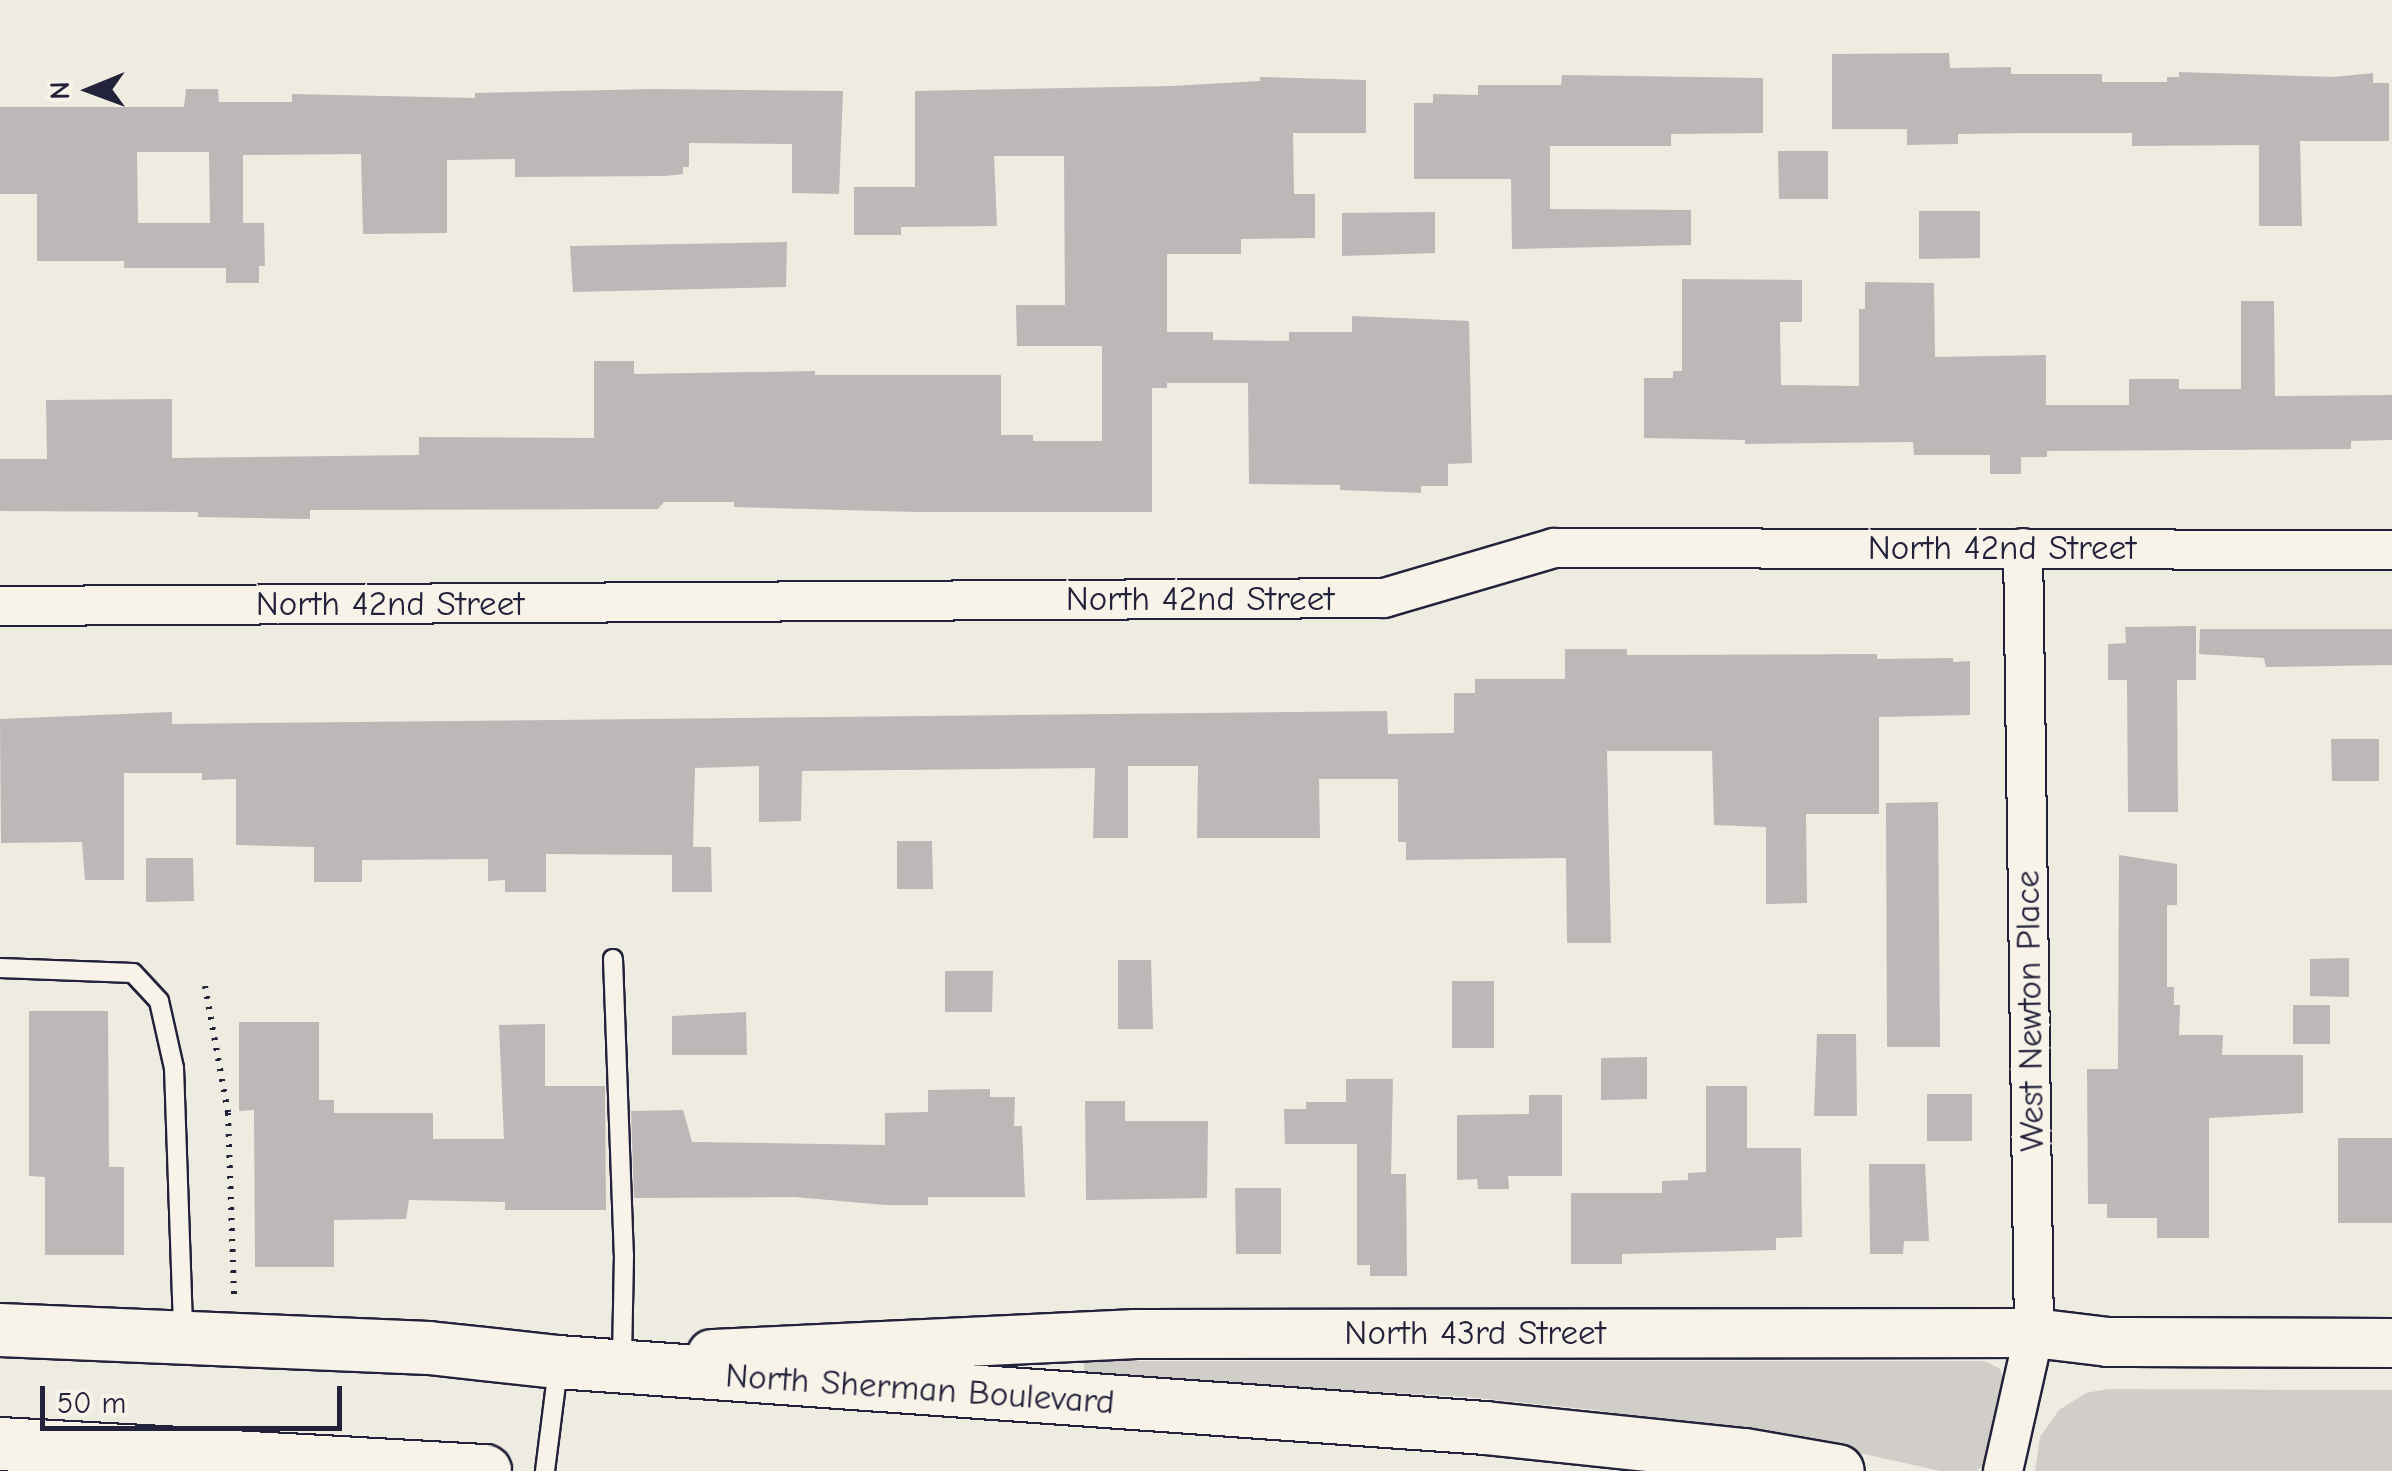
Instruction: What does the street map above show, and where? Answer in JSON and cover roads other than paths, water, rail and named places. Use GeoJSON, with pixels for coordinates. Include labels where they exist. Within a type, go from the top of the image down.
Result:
{"type":"FeatureCollection","features":[{"type":"Feature","properties":{"kind":"main road","name":"North Sherman Boulevard"},"geometry":{"type":"LineString","coordinates":[[0,1330],[428,1348],[558,1362],[1485,1428],[1744,1455],[1838,1471]]}},
{"type":"Feature","properties":{"kind":"main road"},"geometry":{"type":"LineString","coordinates":[[0,1444],[485,1471]]}},
{"type":"Feature","properties":{"kind":"street","name":"North 42nd Street"},"geometry":{"type":"LineString","coordinates":[[0,606],[1384,598],[1554,548],[2392,550]]}},
{"type":"Feature","properties":{"kind":"street","name":"West Newton Place"},"geometry":{"type":"LineString","coordinates":[[2004,1471],[2034,1333],[2022,548]]}},
{"type":"Feature","properties":{"kind":"street","name":"North 43rd Street"},"geometry":{"type":"LineString","coordinates":[[558,1362],[1134,1334],[2034,1333],[2108,1342],[2392,1343]]}},
{"type":"Feature","properties":{"kind":"lane"},"geometry":{"type":"LineString","coordinates":[[612,958],[624,1255],[622,1359]]}},
{"type":"Feature","properties":{"kind":"lane"},"geometry":{"type":"LineString","coordinates":[[0,968],[133,973],[159,1002],[174,1068],[183,1338]]}},
{"type":"Feature","properties":{"kind":"lane"},"geometry":{"type":"LineString","coordinates":[[545,1471],[558,1362]]}}]}
